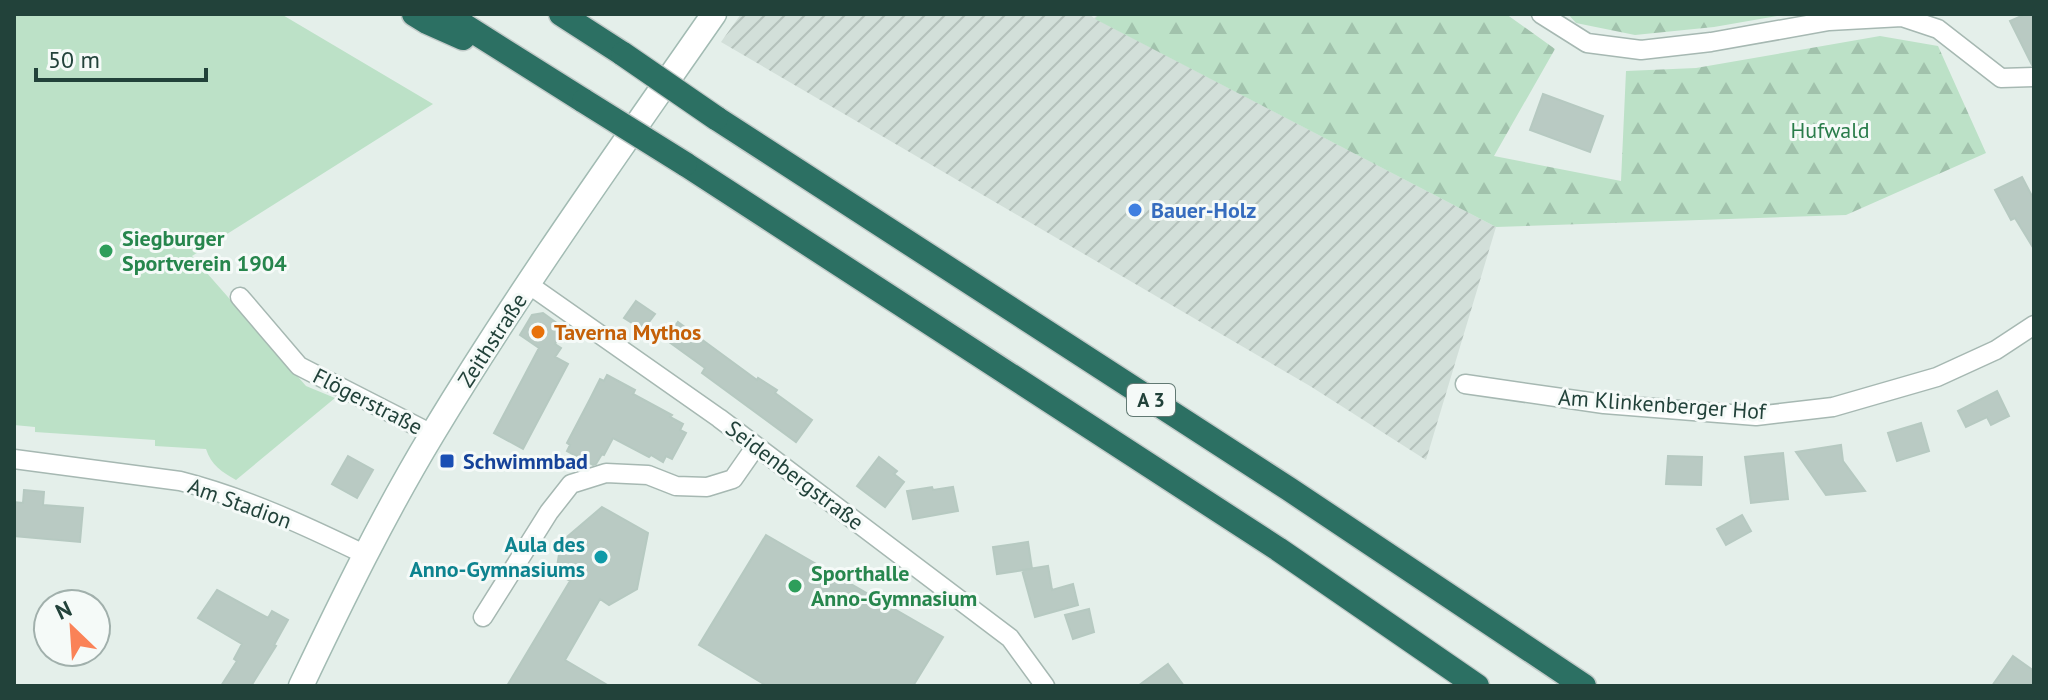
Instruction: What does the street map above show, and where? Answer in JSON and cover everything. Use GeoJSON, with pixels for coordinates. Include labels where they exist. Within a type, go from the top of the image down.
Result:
{"type":"FeatureCollection","features":[{"type":"Feature","properties":{"kind":"highway"},"geometry":{"type":"LineString","coordinates":[[414,14],[524,64]]}},
{"type":"Feature","properties":{"kind":"highway","name":"A 3"},"geometry":{"type":"LineString","coordinates":[[446,14],[685,164],[1278,549],[1477,686]]}},
{"type":"Feature","properties":{"kind":"highway","name":"A 3"},"geometry":{"type":"LineString","coordinates":[[561,14],[716,118],[1289,489],[1584,686]]}},
{"type":"Feature","properties":{"kind":"street","name":"Zeithstraße"},"geometry":{"type":"LineString","coordinates":[[301,686],[366,555],[432,434],[528,284],[714,14]]}},
{"type":"Feature","properties":{"kind":"street"},"geometry":{"type":"LineString","coordinates":[[1541,14],[1587,43],[1641,50],[1711,42],[1829,21],[1902,17],[1938,29],[2001,78],[2034,77]]}},
{"type":"Feature","properties":{"kind":"street","name":"Seidenbergstraße"},"geometry":{"type":"LineString","coordinates":[[528,284],[756,446],[1010,638],[1045,686]]}},
{"type":"Feature","properties":{"kind":"street","name":"Flögerstraße"},"geometry":{"type":"LineString","coordinates":[[240,297],[299,366],[432,434]]}},
{"type":"Feature","properties":{"kind":"street","name":"Am Klinkenberger Hof"},"geometry":{"type":"LineString","coordinates":[[1465,384],[1604,404],[1756,416],[1833,407],[1937,377],[1996,350],[2034,325]]}},
{"type":"Feature","properties":{"kind":"street"},"geometry":{"type":"LineString","coordinates":[[483,617],[552,507],[571,484],[606,473],[648,475],[676,486],[707,487],[733,479],[756,446]]}},
{"type":"Feature","properties":{"kind":"street","name":"Am Stadion"},"geometry":{"type":"LineString","coordinates":[[14,459],[206,487],[366,555]]}},
{"type":"Feature","properties":{"kind":"shaded area"},"geometry":{"type":"Polygon","coordinates":[[[741,14],[1089,14],[1094,18],[1099,14],[1096,19],[1496,227],[1426,460],[1310,386],[721,42],[741,14]]]}},
{"type":"Feature","properties":{"kind":"green space","name":"Siegburger Sportverein 1904"},"geometry":{"type":"Polygon","coordinates":[[[14,14],[281,14],[433,104],[192,256],[306,386],[335,398],[236,480],[218,468],[206,449],[155,446],[155,440],[35,432],[35,427],[14,425],[14,14]]]}},
{"type":"Feature","properties":{"kind":"green space","name":"Hufwald"},"geometry":{"type":"Polygon","coordinates":[[[1099,14],[1506,14],[1555,49],[1494,156],[1621,181],[1626,71],[1696,68],[1880,36],[1938,46],[1986,153],[1846,215],[1496,227],[1095,19],[1099,14]]]}},
{"type":"Feature","properties":{"kind":"green space"},"geometry":{"type":"Polygon","coordinates":[[[1568,14],[1788,14],[1714,27],[1635,35],[1576,23],[1568,14]]]}},
{"type":"Feature","properties":{"kind":"building"},"geometry":{"type":"Polygon","coordinates":[[[2034,14],[2034,65],[2010,21],[2034,14]]]}},
{"type":"Feature","properties":{"kind":"building"},"geometry":{"type":"Polygon","coordinates":[[[1543,94],[1603,116],[1590,152],[1530,130],[1543,94]]]}},
{"type":"Feature","properties":{"kind":"building"},"geometry":{"type":"Polygon","coordinates":[[[2022,177],[2034,200],[2034,249],[2015,218],[2011,220],[1995,190],[2022,177]]]}},
{"type":"Feature","properties":{"kind":"building"},"geometry":{"type":"Polygon","coordinates":[[[636,301],[655,314],[643,330],[624,318],[636,301]]]}},
{"type":"Feature","properties":{"kind":"building"},"geometry":{"type":"Polygon","coordinates":[[[543,313],[565,329],[555,344],[561,348],[555,357],[568,364],[523,449],[494,433],[539,348],[520,335],[532,315],[543,313]]]}},
{"type":"Feature","properties":{"kind":"building"},"geometry":{"type":"Polygon","coordinates":[[[678,322],[757,380],[777,390],[775,393],[812,420],[796,442],[702,373],[705,368],[665,339],[678,322]]]}},
{"type":"Feature","properties":{"kind":"building"},"geometry":{"type":"Polygon","coordinates":[[[607,375],[635,390],[633,394],[683,424],[680,430],[686,433],[672,459],[666,456],[663,462],[613,438],[604,455],[593,465],[567,451],[570,445],[567,443],[600,379],[604,381],[607,375]]]}},
{"type":"Feature","properties":{"kind":"building"},"geometry":{"type":"Polygon","coordinates":[[[1997,391],[2009,416],[1991,425],[1987,417],[1966,427],[1958,411],[1997,391]]]}},
{"type":"Feature","properties":{"kind":"building"},"geometry":{"type":"Polygon","coordinates":[[[1921,423],[1929,451],[1897,461],[1888,433],[1921,423]]]}},
{"type":"Feature","properties":{"kind":"building"},"geometry":{"type":"Polygon","coordinates":[[[1841,445],[1843,461],[1865,491],[1826,495],[1796,452],[1841,445]]]}},
{"type":"Feature","properties":{"kind":"building"},"geometry":{"type":"Polygon","coordinates":[[[1783,453],[1788,499],[1751,503],[1745,457],[1783,453]]]}},
{"type":"Feature","properties":{"kind":"building"},"geometry":{"type":"Polygon","coordinates":[[[348,456],[373,470],[357,498],[332,484],[348,456]]]}},
{"type":"Feature","properties":{"kind":"building"},"geometry":{"type":"Polygon","coordinates":[[[1668,456],[1702,457],[1701,485],[1666,484],[1668,456]]]}},
{"type":"Feature","properties":{"kind":"building"},"geometry":{"type":"Polygon","coordinates":[[[879,457],[897,471],[894,474],[904,482],[885,507],[857,486],[879,457]]]}},
{"type":"Feature","properties":{"kind":"building"},"geometry":{"type":"Polygon","coordinates":[[[932,487],[933,490],[953,487],[958,511],[913,519],[907,491],[932,487]]]}},
{"type":"Feature","properties":{"kind":"building"},"geometry":{"type":"Polygon","coordinates":[[[24,490],[44,492],[43,505],[83,508],[80,542],[14,536],[14,502],[23,503],[24,490]]]}},
{"type":"Feature","properties":{"kind":"building"},"geometry":{"type":"Polygon","coordinates":[[[602,507],[648,533],[637,589],[609,605],[600,599],[565,660],[609,686],[507,686],[570,581],[556,573],[561,542],[602,507]]]}},
{"type":"Feature","properties":{"kind":"building"},"geometry":{"type":"Polygon","coordinates":[[[1742,515],[1751,531],[1726,545],[1717,529],[1742,515]]]}},
{"type":"Feature","properties":{"kind":"building","name":"Sporthalle Anno-Gymnasium"},"geometry":{"type":"Polygon","coordinates":[[[766,535],[943,637],[913,686],[767,686],[699,645],[766,535]]]}},
{"type":"Feature","properties":{"kind":"building"},"geometry":{"type":"Polygon","coordinates":[[[1028,542],[1032,569],[997,574],[993,547],[1028,542]]]}},
{"type":"Feature","properties":{"kind":"building"},"geometry":{"type":"Polygon","coordinates":[[[1048,566],[1052,590],[1073,584],[1078,605],[1035,617],[1022,570],[1048,566]]]}},
{"type":"Feature","properties":{"kind":"building"},"geometry":{"type":"Polygon","coordinates":[[[217,590],[268,618],[272,611],[288,620],[251,686],[221,686],[237,661],[234,659],[242,644],[198,618],[217,590]]]}},
{"type":"Feature","properties":{"kind":"building"},"geometry":{"type":"Polygon","coordinates":[[[1089,609],[1094,632],[1073,639],[1065,615],[1089,609]]]}},
{"type":"Feature","properties":{"kind":"building"},"geometry":{"type":"Polygon","coordinates":[[[2013,656],[2034,671],[2034,686],[1992,686],[2013,656]]]}},
{"type":"Feature","properties":{"kind":"building"},"geometry":{"type":"Polygon","coordinates":[[[1168,664],[1184,686],[1138,686],[1168,664]]]}},
{"type":"Feature","properties":{"kind":"place","name":"Bauer-Holz"},"geometry":{"type":"Point","coordinates":[1135,210]}},
{"type":"Feature","properties":{"kind":"place","name":"Siegburger Sportverein 1904"},"geometry":{"type":"Point","coordinates":[106,251]}},
{"type":"Feature","properties":{"kind":"place","name":"Taverna Mythos"},"geometry":{"type":"Point","coordinates":[538,332]}},
{"type":"Feature","properties":{"kind":"place","name":"Schwimmbad"},"geometry":{"type":"Point","coordinates":[447,461]}},
{"type":"Feature","properties":{"kind":"place","name":"Aula des Anno-Gymnasiums"},"geometry":{"type":"Point","coordinates":[601,557]}},
{"type":"Feature","properties":{"kind":"place","name":"Sporthalle Anno-Gymnasium"},"geometry":{"type":"Point","coordinates":[795,586]}}]}
